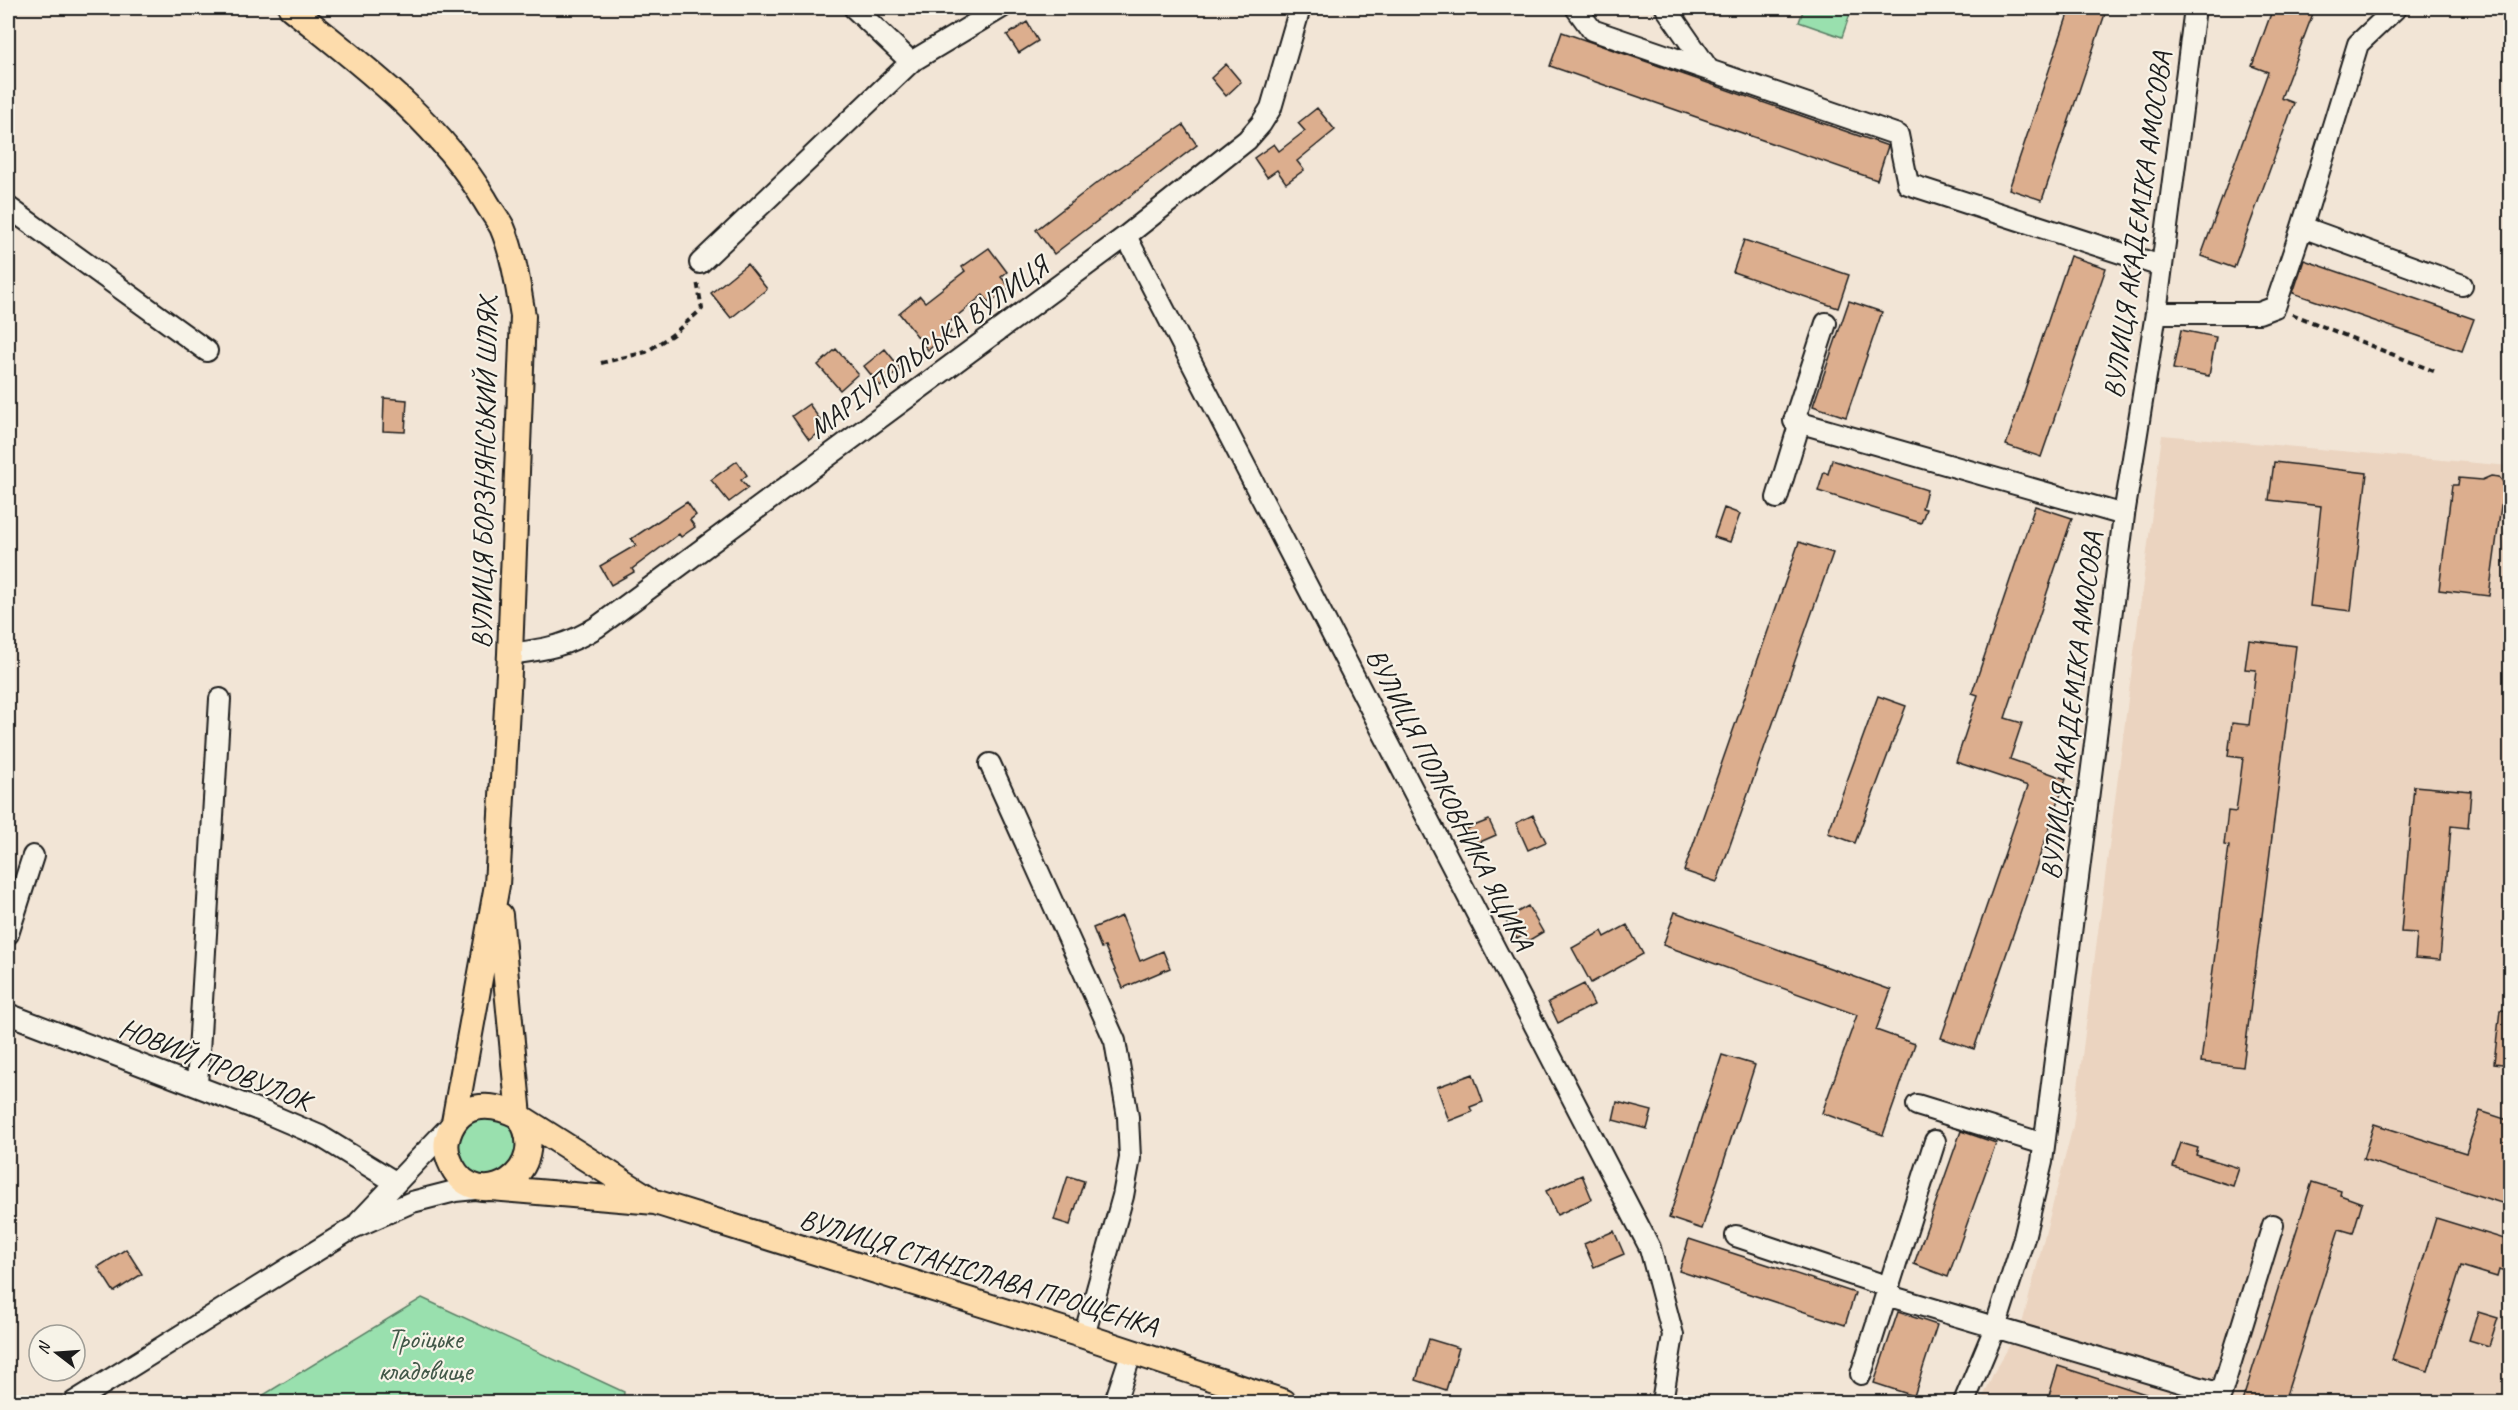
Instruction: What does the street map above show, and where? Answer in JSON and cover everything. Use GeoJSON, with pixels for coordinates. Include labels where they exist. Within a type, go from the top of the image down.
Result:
{"type":"FeatureCollection","features":[{"type":"Feature","properties":{"kind":"main road","name":"ВУЛИЦЯ БОРЗНЯНСЬКИЙ ШЛЯХ"},"geometry":{"type":"LineString","coordinates":[[291,8],[386,84],[439,137],[473,180],[501,227],[516,271],[523,316],[510,654],[497,885],[454,1122]]}},
{"type":"Feature","properties":{"kind":"main road","name":"ВУЛИЦЯ БОРЗНЯНСЬКИЙ ШЛЯХ"},"geometry":{"type":"LineString","coordinates":[[497,885],[519,1116]]}},
{"type":"Feature","properties":{"kind":"main road"},"geometry":{"type":"LineString","coordinates":[[483,1106],[506,1109],[519,1116],[528,1129],[529,1138],[527,1161],[522,1170],[508,1184],[491,1188],[466,1184],[458,1176],[447,1154],[446,1144],[454,1122],[469,1109],[483,1106]]}},
{"type":"Feature","properties":{"kind":"main road","name":"ВУЛИЦЯ СТАНІСЛАВА ПРОЩЕНКА"},"geometry":{"type":"LineString","coordinates":[[519,1116],[655,1202]]}},
{"type":"Feature","properties":{"kind":"main road","name":"ВУЛИЦЯ СТАНІСЛАВА ПРОЩЕНКА"},"geometry":{"type":"LineString","coordinates":[[491,1188],[655,1202],[1084,1336],[1284,1402]]}},
{"type":"Feature","properties":{"kind":"street"},"geometry":{"type":"LineString","coordinates":[[854,8],[911,62]]}},
{"type":"Feature","properties":{"kind":"street"},"geometry":{"type":"LineString","coordinates":[[700,263],[911,62],[1001,8]]}},
{"type":"Feature","properties":{"kind":"street","name":"МАРІУПОЛЬСЬКА ВУЛИЦЯ"},"geometry":{"type":"LineString","coordinates":[[510,654],[554,648],[576,640],[597,627],[1126,236],[1224,160],[1261,124],[1271,108],[1300,8]]}},
{"type":"Feature","properties":{"kind":"street"},"geometry":{"type":"LineString","coordinates":[[1576,8],[1592,30],[1898,135],[1908,184],[2161,266]]}},
{"type":"Feature","properties":{"kind":"street"},"geometry":{"type":"LineString","coordinates":[[1666,8],[1709,70]]}},
{"type":"Feature","properties":{"kind":"street","name":"ВУЛИЦЯ АКАДЕМІКА АМОСОВА"},"geometry":{"type":"LineString","coordinates":[[1964,1402],[1995,1328],[2024,1238],[2044,1144],[2124,515],[2156,313],[2195,8]]}},
{"type":"Feature","properties":{"kind":"street"},"geometry":{"type":"LineString","coordinates":[[2156,313],[2259,314],[2275,307],[2358,44],[2396,8]]}},
{"type":"Feature","properties":{"kind":"street"},"geometry":{"type":"LineString","coordinates":[[8,207],[207,351]]}},
{"type":"Feature","properties":{"kind":"street"},"geometry":{"type":"LineString","coordinates":[[2302,227],[2462,285]]}},
{"type":"Feature","properties":{"kind":"street","name":"ВУЛИЦЯ ПОЛКОВНИКА ЯЦИКА"},"geometry":{"type":"LineString","coordinates":[[1126,236],[1650,1248],[1673,1335],[1662,1402]]}},
{"type":"Feature","properties":{"kind":"street"},"geometry":{"type":"LineString","coordinates":[[1826,323],[1794,421],[2124,515]]}},
{"type":"Feature","properties":{"kind":"street"},"geometry":{"type":"LineString","coordinates":[[1777,498],[1800,422]]}},
{"type":"Feature","properties":{"kind":"street"},"geometry":{"type":"LineString","coordinates":[[197,1085],[220,699]]}},
{"type":"Feature","properties":{"kind":"street"},"geometry":{"type":"LineString","coordinates":[[990,764],[1115,1041],[1128,1117],[1130,1158],[1123,1196],[1084,1336]]}},
{"type":"Feature","properties":{"kind":"street"},"geometry":{"type":"LineString","coordinates":[[8,934],[33,856]]}},
{"type":"Feature","properties":{"kind":"street","name":"НОВИЙ ПРОВУЛОК"},"geometry":{"type":"LineString","coordinates":[[8,1014],[197,1085],[320,1136],[395,1182]]}},
{"type":"Feature","properties":{"kind":"street"},"geometry":{"type":"LineString","coordinates":[[1917,1105],[2044,1144]]}},
{"type":"Feature","properties":{"kind":"street"},"geometry":{"type":"LineString","coordinates":[[353,1228],[454,1122]]}},
{"type":"Feature","properties":{"kind":"street"},"geometry":{"type":"LineString","coordinates":[[1861,1374],[1935,1140]]}},
{"type":"Feature","properties":{"kind":"street"},"geometry":{"type":"LineString","coordinates":[[74,1402],[353,1228],[412,1202],[455,1191],[491,1188]]}},
{"type":"Feature","properties":{"kind":"street"},"geometry":{"type":"LineString","coordinates":[[1736,1236],[1995,1328],[2221,1394],[2273,1225]]}},
{"type":"Feature","properties":{"kind":"street"},"geometry":{"type":"LineString","coordinates":[[1115,1402],[1131,1352]]}},
{"type":"Feature","properties":{"kind":"path"},"geometry":{"type":"LineString","coordinates":[[601,363],[646,352],[672,335],[702,309],[696,279],[700,263]]}},
{"type":"Feature","properties":{"kind":"path"},"geometry":{"type":"LineString","coordinates":[[2275,307],[2436,372]]}},
{"type":"Feature","properties":{"kind":"shaded area"},"geometry":{"type":"Polygon","coordinates":[[[2162,435],[2510,466],[2510,1402],[1981,1402],[1993,1374],[2022,1324],[2073,1126],[2162,435]]]}},
{"type":"Feature","properties":{"kind":"green space"},"geometry":{"type":"Polygon","coordinates":[[[1804,8],[1852,8],[1842,37],[1799,22],[1804,8]]]}},
{"type":"Feature","properties":{"kind":"green space"},"geometry":{"type":"Polygon","coordinates":[[[488,1116],[509,1125],[518,1146],[509,1167],[488,1176],[467,1167],[458,1146],[467,1125],[488,1116]]]}},
{"type":"Feature","properties":{"kind":"green space","name":"Троїцьке кладовище"},"geometry":{"type":"Polygon","coordinates":[[[422,1298],[624,1392],[623,1402],[252,1402],[422,1298]]]}},
{"type":"Feature","properties":{"kind":"building"},"geometry":{"type":"Polygon","coordinates":[[[2070,8],[2107,8],[2042,200],[2009,189],[2070,8]]]}},
{"type":"Feature","properties":{"kind":"building"},"geometry":{"type":"Polygon","coordinates":[[[2273,8],[2315,8],[2281,98],[2294,103],[2234,268],[2201,256],[2268,72],[2252,66],[2273,8]]]}},
{"type":"Feature","properties":{"kind":"building"},"geometry":{"type":"Polygon","coordinates":[[[1027,22],[1038,41],[1019,53],[1007,35],[1027,22]]]}},
{"type":"Feature","properties":{"kind":"building"},"geometry":{"type":"Polygon","coordinates":[[[1562,32],[1888,146],[1877,180],[1550,66],[1562,32]]]}},
{"type":"Feature","properties":{"kind":"building"},"geometry":{"type":"Polygon","coordinates":[[[1226,64],[1241,82],[1226,96],[1211,78],[1226,64]]]}},
{"type":"Feature","properties":{"kind":"building"},"geometry":{"type":"Polygon","coordinates":[[[1317,108],[1335,130],[1297,161],[1304,170],[1286,183],[1277,170],[1267,177],[1254,158],[1274,144],[1279,151],[1305,131],[1298,123],[1317,108]]]}},
{"type":"Feature","properties":{"kind":"building"},"geometry":{"type":"Polygon","coordinates":[[[1183,125],[1197,145],[1054,254],[1036,230],[1094,185],[1183,125]]]}},
{"type":"Feature","properties":{"kind":"building"},"geometry":{"type":"Polygon","coordinates":[[[1744,240],[1849,275],[1838,308],[1733,272],[1744,240]]]}},
{"type":"Feature","properties":{"kind":"building"},"geometry":{"type":"Polygon","coordinates":[[[989,248],[1007,272],[1001,277],[1010,287],[990,303],[983,295],[946,325],[951,332],[928,350],[899,313],[920,296],[925,302],[965,271],[962,267],[989,248]]]}},
{"type":"Feature","properties":{"kind":"building"},"geometry":{"type":"Polygon","coordinates":[[[2070,256],[2106,268],[2041,457],[2006,445],[2070,256]]]}},
{"type":"Feature","properties":{"kind":"building"},"geometry":{"type":"Polygon","coordinates":[[[2304,260],[2474,319],[2462,351],[2293,293],[2304,260]]]}},
{"type":"Feature","properties":{"kind":"building"},"geometry":{"type":"Polygon","coordinates":[[[747,264],[767,289],[731,318],[711,293],[747,264]]]}},
{"type":"Feature","properties":{"kind":"building"},"geometry":{"type":"Polygon","coordinates":[[[1849,301],[1882,312],[1846,417],[1813,406],[1849,301]]]}},
{"type":"Feature","properties":{"kind":"building"},"geometry":{"type":"Polygon","coordinates":[[[2181,330],[2216,337],[2209,376],[2173,369],[2181,330]]]}},
{"type":"Feature","properties":{"kind":"building"},"geometry":{"type":"Polygon","coordinates":[[[836,349],[858,374],[840,390],[818,365],[836,349]]]}},
{"type":"Feature","properties":{"kind":"building"},"geometry":{"type":"Polygon","coordinates":[[[885,349],[901,369],[880,386],[864,366],[885,349]]]}},
{"type":"Feature","properties":{"kind":"building"},"geometry":{"type":"Polygon","coordinates":[[[384,398],[407,400],[405,432],[383,431],[384,398]]]}},
{"type":"Feature","properties":{"kind":"building"},"geometry":{"type":"Polygon","coordinates":[[[809,404],[826,428],[809,440],[792,416],[809,404]]]}},
{"type":"Feature","properties":{"kind":"building"},"geometry":{"type":"Polygon","coordinates":[[[1832,460],[1927,490],[1922,508],[1926,509],[1921,523],[1818,491],[1824,472],[1828,474],[1832,460]]]}},
{"type":"Feature","properties":{"kind":"building"},"geometry":{"type":"Polygon","coordinates":[[[737,461],[747,475],[741,480],[748,488],[729,502],[711,480],[737,461]]]}},
{"type":"Feature","properties":{"kind":"building"},"geometry":{"type":"Polygon","coordinates":[[[2274,462],[2367,473],[2351,611],[2310,606],[2321,506],[2269,500],[2274,462]]]}},
{"type":"Feature","properties":{"kind":"building"},"geometry":{"type":"Polygon","coordinates":[[[2491,476],[2499,477],[2504,483],[2489,596],[2439,590],[2452,485],[2458,485],[2459,478],[2482,480],[2491,476]]]}},
{"type":"Feature","properties":{"kind":"building"},"geometry":{"type":"Polygon","coordinates":[[[687,502],[696,515],[690,520],[695,527],[681,537],[679,534],[632,569],[634,572],[611,585],[600,566],[636,545],[631,539],[687,502]]]}},
{"type":"Feature","properties":{"kind":"building"},"geometry":{"type":"Polygon","coordinates":[[[2035,506],[2072,518],[2005,718],[2022,723],[2010,759],[2066,779],[1974,1049],[1941,1038],[2028,786],[1956,762],[1978,695],[1972,693],[2035,506]]]}},
{"type":"Feature","properties":{"kind":"building"},"geometry":{"type":"Polygon","coordinates":[[[1724,508],[1740,514],[1730,542],[1714,537],[1724,508]]]}},
{"type":"Feature","properties":{"kind":"building"},"geometry":{"type":"Polygon","coordinates":[[[1799,542],[1833,553],[1717,882],[1684,871],[1799,542]]]}},
{"type":"Feature","properties":{"kind":"building"},"geometry":{"type":"Polygon","coordinates":[[[2249,640],[2296,646],[2243,1067],[2201,1062],[2229,846],[2224,845],[2228,811],[2236,812],[2243,758],[2228,756],[2232,723],[2249,725],[2256,670],[2245,669],[2249,640]]]}},
{"type":"Feature","properties":{"kind":"building"},"geometry":{"type":"Polygon","coordinates":[[[1878,696],[1906,706],[1855,843],[1828,833],[1878,696]]]}},
{"type":"Feature","properties":{"kind":"building"},"geometry":{"type":"Polygon","coordinates":[[[2414,786],[2471,791],[2468,828],[2451,826],[2440,960],[2415,958],[2417,933],[2401,932],[2414,786]]]}},
{"type":"Feature","properties":{"kind":"building"},"geometry":{"type":"Polygon","coordinates":[[[1533,815],[1546,842],[1528,850],[1516,823],[1533,815]]]}},
{"type":"Feature","properties":{"kind":"building"},"geometry":{"type":"Polygon","coordinates":[[[1489,820],[1496,835],[1471,846],[1464,830],[1489,820]]]}},
{"type":"Feature","properties":{"kind":"building"},"geometry":{"type":"Polygon","coordinates":[[[1528,906],[1543,932],[1528,941],[1524,935],[1517,939],[1505,919],[1528,906]]]}},
{"type":"Feature","properties":{"kind":"building"},"geometry":{"type":"Polygon","coordinates":[[[1675,912],[1891,990],[1876,1030],[1915,1044],[1883,1135],[1822,1113],[1857,1015],[1663,945],[1675,912]]]}},
{"type":"Feature","properties":{"kind":"building"},"geometry":{"type":"Polygon","coordinates":[[[1122,916],[1140,961],[1163,951],[1170,968],[1123,988],[1105,947],[1101,948],[1093,928],[1122,916]]]}},
{"type":"Feature","properties":{"kind":"building"},"geometry":{"type":"Polygon","coordinates":[[[1627,925],[1643,954],[1591,983],[1572,948],[1602,931],[1605,937],[1627,925]]]}},
{"type":"Feature","properties":{"kind":"building"},"geometry":{"type":"Polygon","coordinates":[[[1584,984],[1594,1005],[1558,1023],[1548,1002],[1584,984]]]}},
{"type":"Feature","properties":{"kind":"building"},"geometry":{"type":"Polygon","coordinates":[[[2500,1010],[2511,1011],[2511,1065],[2494,1063],[2500,1010]]]}},
{"type":"Feature","properties":{"kind":"building"},"geometry":{"type":"Polygon","coordinates":[[[1722,1055],[1755,1065],[1702,1229],[1669,1218],[1722,1055]]]}},
{"type":"Feature","properties":{"kind":"building"},"geometry":{"type":"Polygon","coordinates":[[[1473,1074],[1483,1102],[1470,1107],[1472,1112],[1449,1121],[1437,1087],[1473,1074]]]}},
{"type":"Feature","properties":{"kind":"building"},"geometry":{"type":"Polygon","coordinates":[[[1617,1102],[1652,1111],[1647,1129],[1613,1120],[1617,1102]]]}},
{"type":"Feature","properties":{"kind":"building"},"geometry":{"type":"Polygon","coordinates":[[[2480,1111],[2511,1121],[2511,1206],[2363,1159],[2374,1124],[2466,1153],[2480,1111]]]}},
{"type":"Feature","properties":{"kind":"building"},"geometry":{"type":"Polygon","coordinates":[[[1961,1131],[1996,1143],[1948,1277],[1914,1264],[1961,1131]]]}},
{"type":"Feature","properties":{"kind":"building"},"geometry":{"type":"Polygon","coordinates":[[[2181,1143],[2198,1148],[2196,1155],[2239,1168],[2233,1186],[2173,1167],[2181,1143]]]}},
{"type":"Feature","properties":{"kind":"building"},"geometry":{"type":"Polygon","coordinates":[[[1582,1175],[1592,1199],[1557,1215],[1546,1191],[1582,1175]]]}},
{"type":"Feature","properties":{"kind":"building"},"geometry":{"type":"Polygon","coordinates":[[[1068,1176],[1084,1181],[1070,1225],[1054,1220],[1068,1176]]]}},
{"type":"Feature","properties":{"kind":"building"},"geometry":{"type":"Polygon","coordinates":[[[2312,1182],[2341,1191],[2340,1195],[2362,1203],[2353,1233],[2339,1229],[2284,1402],[2242,1402],[2312,1182]]]}},
{"type":"Feature","properties":{"kind":"building"},"geometry":{"type":"Polygon","coordinates":[[[2436,1218],[2511,1241],[2511,1274],[2499,1270],[2497,1277],[2461,1266],[2428,1371],[2392,1360],[2436,1218]]]}},
{"type":"Feature","properties":{"kind":"building"},"geometry":{"type":"Polygon","coordinates":[[[1614,1231],[1624,1254],[1594,1267],[1584,1244],[1614,1231]]]}},
{"type":"Feature","properties":{"kind":"building"},"geometry":{"type":"Polygon","coordinates":[[[1689,1239],[1855,1293],[1845,1325],[1679,1271],[1689,1239]]]}},
{"type":"Feature","properties":{"kind":"building"},"geometry":{"type":"Polygon","coordinates":[[[126,1249],[142,1274],[114,1292],[98,1267],[126,1249]]]}},
{"type":"Feature","properties":{"kind":"building"},"geometry":{"type":"Polygon","coordinates":[[[1898,1312],[1937,1325],[1914,1396],[1874,1383],[1898,1312]]]}},
{"type":"Feature","properties":{"kind":"building"},"geometry":{"type":"Polygon","coordinates":[[[2478,1312],[2498,1318],[2489,1346],[2469,1340],[2478,1312]]]}},
{"type":"Feature","properties":{"kind":"building"},"geometry":{"type":"Polygon","coordinates":[[[1429,1339],[1459,1348],[1446,1390],[1416,1380],[1429,1339]]]}},
{"type":"Feature","properties":{"kind":"building"},"geometry":{"type":"Polygon","coordinates":[[[2058,1366],[2161,1399],[2160,1402],[2047,1402],[2058,1366]]]}}]}
